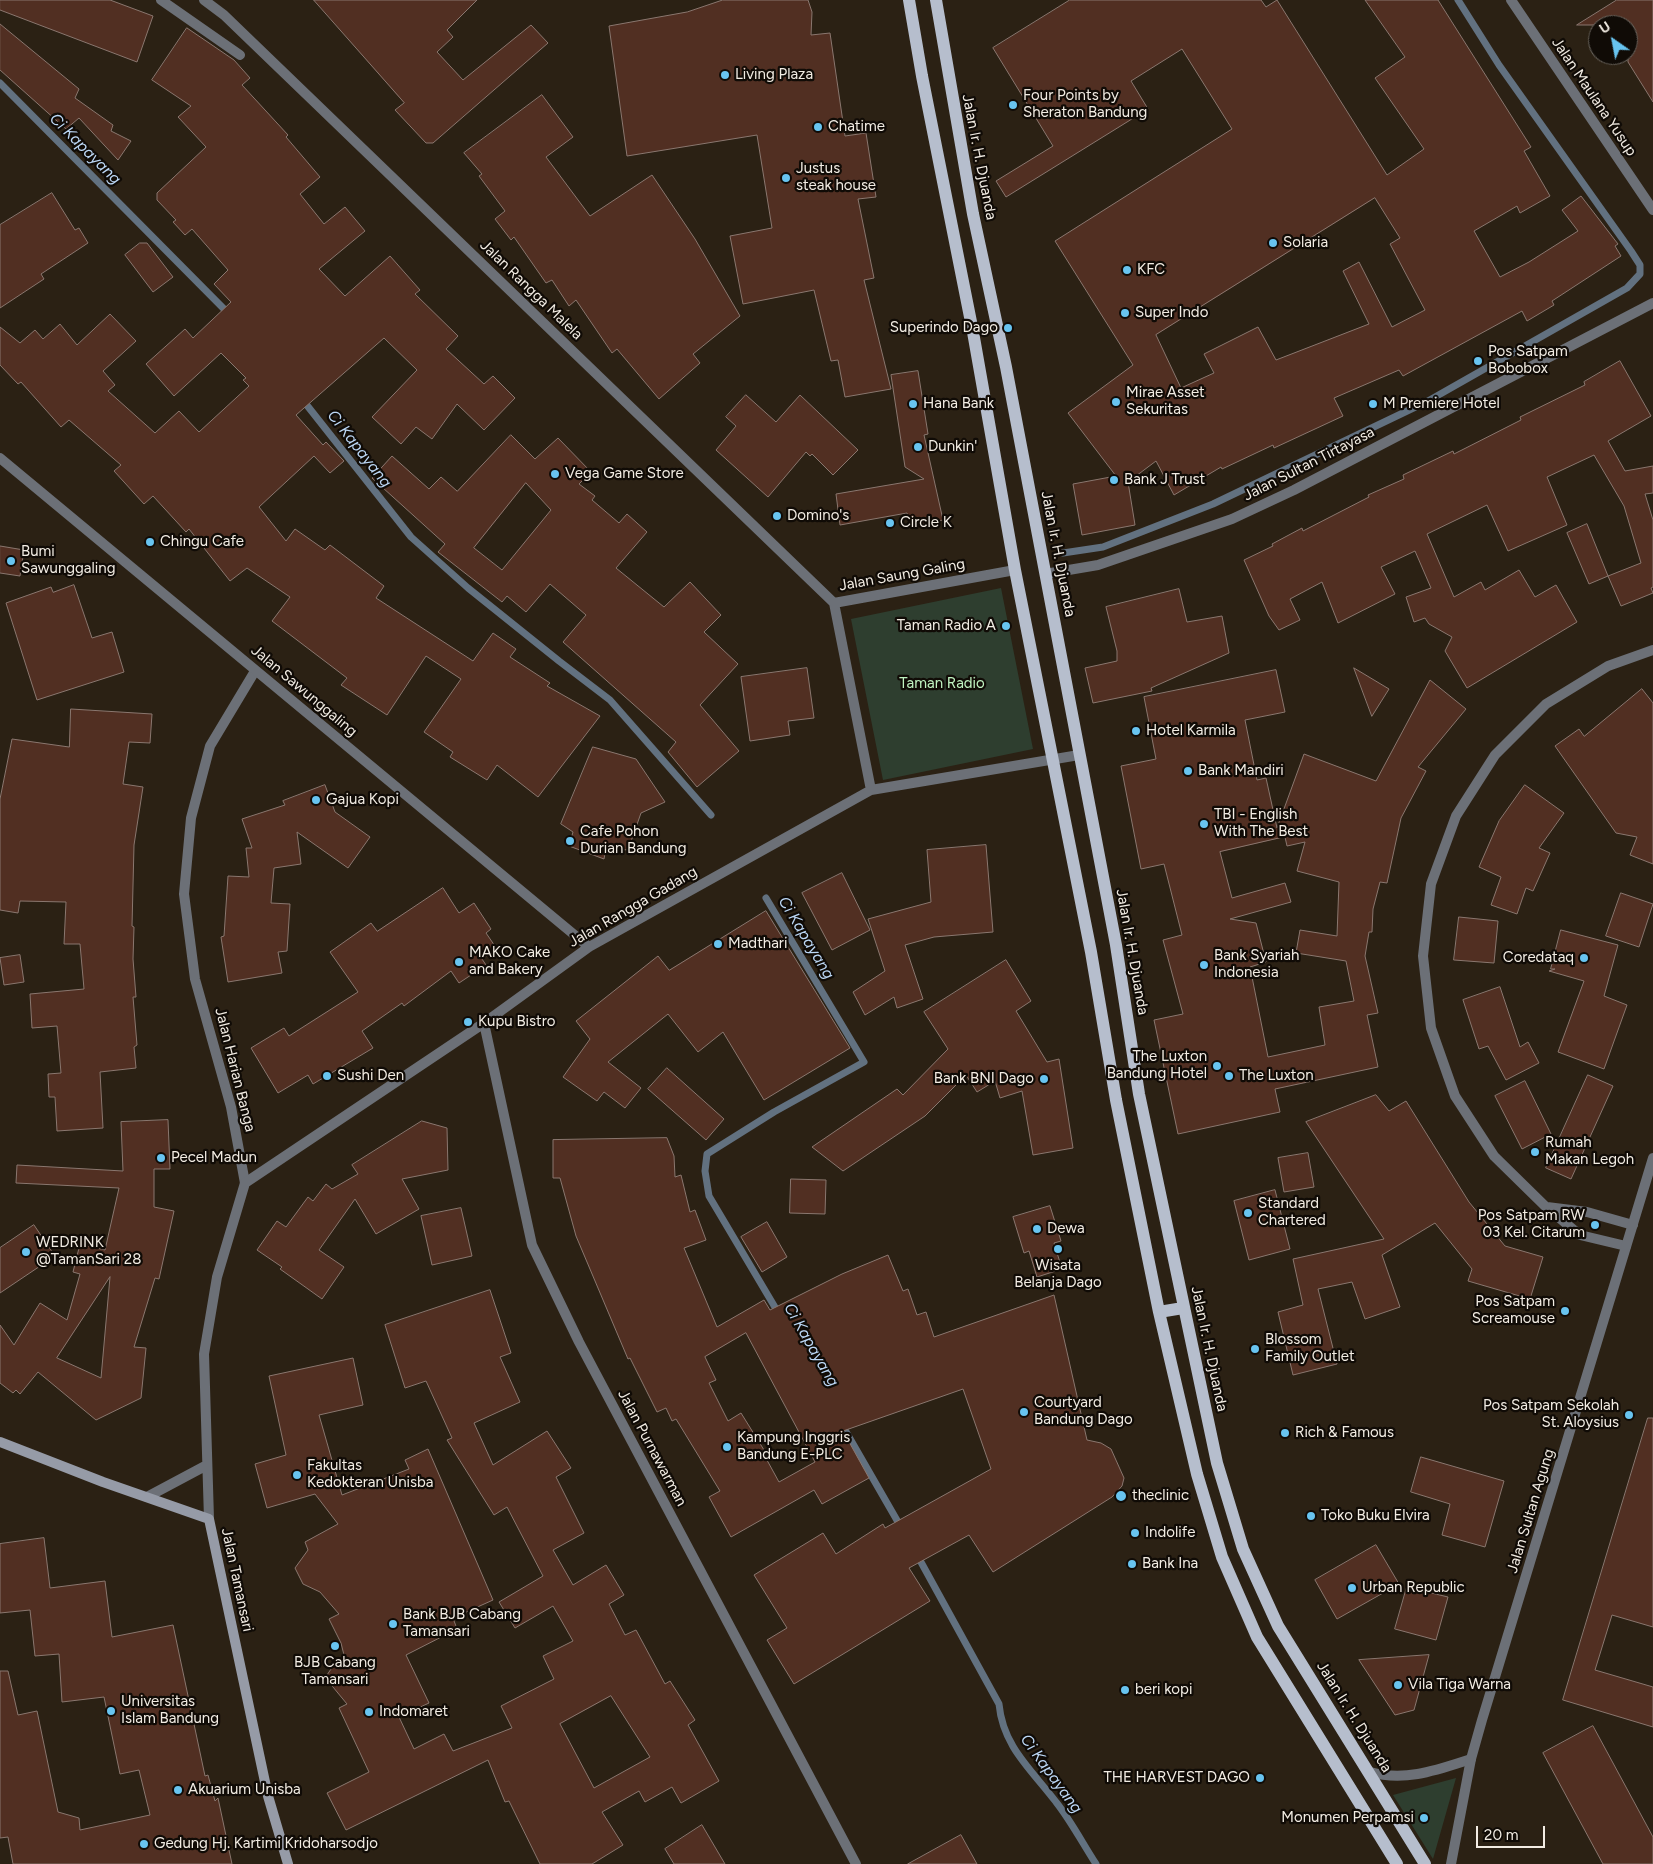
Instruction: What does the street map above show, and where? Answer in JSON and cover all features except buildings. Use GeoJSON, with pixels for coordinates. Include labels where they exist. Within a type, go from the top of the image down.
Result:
{"type":"FeatureCollection","features":[{"type":"Feature","properties":{"kind":"main road"},"geometry":{"type":"LineString","coordinates":[[909,0],[922,76],[973,332],[1015,570],[1091,952],[1116,1100],[1159,1312],[1197,1474],[1222,1557],[1257,1637],[1397,1864]]}},
{"type":"Feature","properties":{"kind":"main road","name":"Jalan Ir. H. Djuanda"},"geometry":{"type":"LineString","coordinates":[[936,0],[973,214],[1006,367],[1116,945],[1139,1094],[1217,1463],[1243,1549],[1278,1626],[1370,1772],[1425,1864]]}},
{"type":"Feature","properties":{"kind":"main road"},"geometry":{"type":"LineString","coordinates":[[1159,1312],[1183,1308]]}},
{"type":"Feature","properties":{"kind":"main road","name":"Jalan Tamansari"},"geometry":{"type":"LineString","coordinates":[[0,1442],[209,1519],[268,1796],[288,1864]]}},
{"type":"Feature","properties":{"kind":"main road"},"geometry":{"type":"LineString","coordinates":[[1222,1557],[1243,1549]]}},
{"type":"Feature","properties":{"kind":"street"},"geometry":{"type":"LineString","coordinates":[[160,0],[240,55]]}},
{"type":"Feature","properties":{"kind":"street","name":"Jalan Rangga Malela"},"geometry":{"type":"LineString","coordinates":[[204,0],[238,28],[834,603]]}},
{"type":"Feature","properties":{"kind":"street","name":"Jalan Maulana Yusup"},"geometry":{"type":"LineString","coordinates":[[1511,0],[1653,210]]}},
{"type":"Feature","properties":{"kind":"street","name":"Jalan Sultan Tirtayasa"},"geometry":{"type":"LineString","coordinates":[[1045,574],[1098,565],[1232,519],[1294,490],[1653,303]]}},
{"type":"Feature","properties":{"kind":"street","name":"Jalan Sawunggaling"},"geometry":{"type":"LineString","coordinates":[[0,458],[589,947]]}},
{"type":"Feature","properties":{"kind":"street","name":"Jalan Saung Galing"},"geometry":{"type":"LineString","coordinates":[[871,790],[834,603],[1015,570]]}},
{"type":"Feature","properties":{"kind":"street"},"geometry":{"type":"LineString","coordinates":[[1626,1246],[1580,1234],[1546,1207],[1494,1156],[1455,1096],[1431,1028],[1423,956],[1431,884],[1456,816],[1495,755],[1546,704],[1608,666],[1653,650]]}},
{"type":"Feature","properties":{"kind":"street","name":"Jalan Harian Banga"},"geometry":{"type":"LineString","coordinates":[[209,1519],[204,1354],[217,1277],[245,1184],[231,1107],[195,979],[184,894],[191,818],[210,746],[255,671]]}},
{"type":"Feature","properties":{"kind":"street","name":"Jalan Rangga Gadang"},"geometry":{"type":"LineString","coordinates":[[245,1184],[484,1023],[589,947],[871,790],[1079,754]]}},
{"type":"Feature","properties":{"kind":"street","name":"Jalan Purnawarman"},"geometry":{"type":"LineString","coordinates":[[484,1023],[532,1245],[579,1342],[856,1864]]}},
{"type":"Feature","properties":{"kind":"street","name":"Jalan Sultan Agung"},"geometry":{"type":"LineString","coordinates":[[1451,1864],[1471,1759],[1653,1158]]}},
{"type":"Feature","properties":{"kind":"street"},"geometry":{"type":"LineString","coordinates":[[1546,1207],[1587,1212],[1633,1225]]}},
{"type":"Feature","properties":{"kind":"street"},"geometry":{"type":"LineString","coordinates":[[147,1497],[207,1465]]}},
{"type":"Feature","properties":{"kind":"street"},"geometry":{"type":"LineString","coordinates":[[1370,1772],[1403,1777],[1434,1771],[1471,1759]]}},
{"type":"Feature","properties":{"kind":"green space","name":"Taman Radio"},"geometry":{"type":"Polygon","coordinates":[[[1001,588],[1033,749],[883,780],[851,619],[1001,588]]]}},
{"type":"Feature","properties":{"kind":"green space"},"geometry":{"type":"Polygon","coordinates":[[[1456,1778],[1433,1859],[1393,1795],[1456,1778]]]}},
{"type":"Feature","properties":{"kind":"waterway"},"geometry":{"type":"LineString","coordinates":[[1063,553],[1103,547],[1213,504],[1428,401],[1627,288],[1640,274],[1640,265],[1631,251],[1499,65],[1458,0]]}},
{"type":"Feature","properties":{"kind":"waterway","name":"Ci Kapayang"},"geometry":{"type":"LineString","coordinates":[[0,83],[230,315]]}},
{"type":"Feature","properties":{"kind":"waterway","name":"Ci Kapayang"},"geometry":{"type":"LineString","coordinates":[[302,399],[411,537],[468,588],[610,700],[711,815]]}},
{"type":"Feature","properties":{"kind":"waterway","name":"Ci Kapayang"},"geometry":{"type":"LineString","coordinates":[[766,898],[864,1062],[774,1112],[707,1154],[705,1171],[709,1196],[779,1314]]}},
{"type":"Feature","properties":{"kind":"waterway","name":"Ci Kapayang"},"geometry":{"type":"LineString","coordinates":[[841,1423],[902,1529]]}},
{"type":"Feature","properties":{"kind":"waterway","name":"Ci Kapayang"},"geometry":{"type":"LineString","coordinates":[[916,1553],[999,1704],[1006,1733],[1012,1745],[1061,1809],[1096,1864]]}},
{"type":"Feature","properties":{"kind":"place","name":"Living Plaza"},"geometry":{"type":"Point","coordinates":[725,75]}},
{"type":"Feature","properties":{"kind":"place","name":"Four Points by Sheraton Bandung"},"geometry":{"type":"Point","coordinates":[1013,105]}},
{"type":"Feature","properties":{"kind":"place","name":"Chatime"},"geometry":{"type":"Point","coordinates":[818,127]}},
{"type":"Feature","properties":{"kind":"place","name":"Justus steak house"},"geometry":{"type":"Point","coordinates":[786,178]}},
{"type":"Feature","properties":{"kind":"place","name":"Solaria"},"geometry":{"type":"Point","coordinates":[1273,243]}},
{"type":"Feature","properties":{"kind":"place","name":"KFC"},"geometry":{"type":"Point","coordinates":[1127,270]}},
{"type":"Feature","properties":{"kind":"place","name":"Super Indo"},"geometry":{"type":"Point","coordinates":[1125,313]}},
{"type":"Feature","properties":{"kind":"place","name":"Superindo Dago"},"geometry":{"type":"Point","coordinates":[1008,328]}},
{"type":"Feature","properties":{"kind":"place","name":"Pos Satpam Bobobox"},"geometry":{"type":"Point","coordinates":[1478,361]}},
{"type":"Feature","properties":{"kind":"place","name":"Mirae Asset Sekuritas"},"geometry":{"type":"Point","coordinates":[1116,402]}},
{"type":"Feature","properties":{"kind":"place","name":"Hana Bank"},"geometry":{"type":"Point","coordinates":[913,404]}},
{"type":"Feature","properties":{"kind":"place","name":"M Premiere Hotel"},"geometry":{"type":"Point","coordinates":[1373,404]}},
{"type":"Feature","properties":{"kind":"place","name":"Dunkin'"},"geometry":{"type":"Point","coordinates":[918,447]}},
{"type":"Feature","properties":{"kind":"place","name":"Vega Game Store"},"geometry":{"type":"Point","coordinates":[555,474]}},
{"type":"Feature","properties":{"kind":"place","name":"Bank J Trust"},"geometry":{"type":"Point","coordinates":[1114,480]}},
{"type":"Feature","properties":{"kind":"place","name":"Domino's"},"geometry":{"type":"Point","coordinates":[777,516]}},
{"type":"Feature","properties":{"kind":"place","name":"Circle K"},"geometry":{"type":"Point","coordinates":[890,523]}},
{"type":"Feature","properties":{"kind":"place","name":"Chingu Cafe"},"geometry":{"type":"Point","coordinates":[150,542]}},
{"type":"Feature","properties":{"kind":"place","name":"Bumi Sawunggaling"},"geometry":{"type":"Point","coordinates":[11,561]}},
{"type":"Feature","properties":{"kind":"place","name":"Taman Radio A"},"geometry":{"type":"Point","coordinates":[1006,626]}},
{"type":"Feature","properties":{"kind":"place","name":"Hotel Karmila"},"geometry":{"type":"Point","coordinates":[1136,731]}},
{"type":"Feature","properties":{"kind":"place","name":"Bank Mandiri"},"geometry":{"type":"Point","coordinates":[1188,771]}},
{"type":"Feature","properties":{"kind":"place","name":"Gajua Kopi"},"geometry":{"type":"Point","coordinates":[316,800]}},
{"type":"Feature","properties":{"kind":"place","name":"TBI - English With The Best"},"geometry":{"type":"Point","coordinates":[1204,824]}},
{"type":"Feature","properties":{"kind":"place","name":"Cafe Pohon Durian Bandung"},"geometry":{"type":"Point","coordinates":[570,841]}},
{"type":"Feature","properties":{"kind":"place","name":"Madthari"},"geometry":{"type":"Point","coordinates":[718,944]}},
{"type":"Feature","properties":{"kind":"place","name":"Coredataq"},"geometry":{"type":"Point","coordinates":[1584,958]}},
{"type":"Feature","properties":{"kind":"place","name":"MAKO Cake and Bakery"},"geometry":{"type":"Point","coordinates":[459,962]}},
{"type":"Feature","properties":{"kind":"place","name":"Bank Syariah Indonesia"},"geometry":{"type":"Point","coordinates":[1204,965]}},
{"type":"Feature","properties":{"kind":"place","name":"Kupu Bistro"},"geometry":{"type":"Point","coordinates":[468,1022]}},
{"type":"Feature","properties":{"kind":"place","name":"The Luxton Bandung Hotel"},"geometry":{"type":"Point","coordinates":[1217,1066]}},
{"type":"Feature","properties":{"kind":"place","name":"Sushi Den"},"geometry":{"type":"Point","coordinates":[327,1076]}},
{"type":"Feature","properties":{"kind":"place","name":"The Luxton"},"geometry":{"type":"Point","coordinates":[1229,1076]}},
{"type":"Feature","properties":{"kind":"place","name":"Bank BNI Dago"},"geometry":{"type":"Point","coordinates":[1044,1079]}},
{"type":"Feature","properties":{"kind":"place","name":"Rumah Makan Legoh"},"geometry":{"type":"Point","coordinates":[1535,1152]}},
{"type":"Feature","properties":{"kind":"place","name":"Pecel Madun"},"geometry":{"type":"Point","coordinates":[161,1158]}},
{"type":"Feature","properties":{"kind":"place","name":"Standard Chartered"},"geometry":{"type":"Point","coordinates":[1248,1213]}},
{"type":"Feature","properties":{"kind":"place","name":"Pos Satpam RW 03 Kel. Citarum"},"geometry":{"type":"Point","coordinates":[1595,1225]}},
{"type":"Feature","properties":{"kind":"place","name":"Dewa"},"geometry":{"type":"Point","coordinates":[1037,1229]}},
{"type":"Feature","properties":{"kind":"place","name":"Wisata Belanja Dago"},"geometry":{"type":"Point","coordinates":[1058,1249]}},
{"type":"Feature","properties":{"kind":"place","name":"WEDRINK @TamanSari 28"},"geometry":{"type":"Point","coordinates":[26,1252]}},
{"type":"Feature","properties":{"kind":"place","name":"Pos Satpam Screamouse"},"geometry":{"type":"Point","coordinates":[1565,1311]}},
{"type":"Feature","properties":{"kind":"place","name":"Blossom Family Outlet"},"geometry":{"type":"Point","coordinates":[1255,1349]}},
{"type":"Feature","properties":{"kind":"place","name":"Courtyard Bandung Dago"},"geometry":{"type":"Point","coordinates":[1024,1412]}},
{"type":"Feature","properties":{"kind":"place","name":"Pos Satpam Sekolah St. Aloysius"},"geometry":{"type":"Point","coordinates":[1629,1415]}},
{"type":"Feature","properties":{"kind":"place","name":"Rich & Famous"},"geometry":{"type":"Point","coordinates":[1285,1433]}},
{"type":"Feature","properties":{"kind":"place","name":"Kampung Inggris Bandung E-PLC"},"geometry":{"type":"Point","coordinates":[727,1447]}},
{"type":"Feature","properties":{"kind":"place","name":"Fakultas Kedokteran Unisba"},"geometry":{"type":"Point","coordinates":[297,1475]}},
{"type":"Feature","properties":{"kind":"place","name":"theclinic"},"geometry":{"type":"Point","coordinates":[1121,1496]}},
{"type":"Feature","properties":{"kind":"place","name":"Toko Buku Elvira"},"geometry":{"type":"Point","coordinates":[1311,1516]}},
{"type":"Feature","properties":{"kind":"place","name":"Indolife"},"geometry":{"type":"Point","coordinates":[1135,1533]}},
{"type":"Feature","properties":{"kind":"place","name":"Bank Ina"},"geometry":{"type":"Point","coordinates":[1132,1564]}},
{"type":"Feature","properties":{"kind":"place","name":"Urban Republic"},"geometry":{"type":"Point","coordinates":[1352,1588]}},
{"type":"Feature","properties":{"kind":"place","name":"Bank BJB Cabang Tamansari"},"geometry":{"type":"Point","coordinates":[393,1624]}},
{"type":"Feature","properties":{"kind":"place","name":"BJB Cabang Tamansari"},"geometry":{"type":"Point","coordinates":[335,1646]}},
{"type":"Feature","properties":{"kind":"place","name":"Vila Tiga Warna"},"geometry":{"type":"Point","coordinates":[1398,1685]}},
{"type":"Feature","properties":{"kind":"place","name":"beri kopi"},"geometry":{"type":"Point","coordinates":[1125,1690]}},
{"type":"Feature","properties":{"kind":"place","name":"Universitas Islam Bandung"},"geometry":{"type":"Point","coordinates":[111,1711]}},
{"type":"Feature","properties":{"kind":"place","name":"Indomaret"},"geometry":{"type":"Point","coordinates":[369,1712]}},
{"type":"Feature","properties":{"kind":"place","name":"THE HARVEST DAGO"},"geometry":{"type":"Point","coordinates":[1260,1778]}},
{"type":"Feature","properties":{"kind":"place","name":"Akuarium Unisba"},"geometry":{"type":"Point","coordinates":[178,1790]}},
{"type":"Feature","properties":{"kind":"place","name":"Monumen Perpamsi"},"geometry":{"type":"Point","coordinates":[1424,1818]}},
{"type":"Feature","properties":{"kind":"place","name":"Gedung Hj. Kartimi Kridoharsodjo"},"geometry":{"type":"Point","coordinates":[144,1844]}}]}
